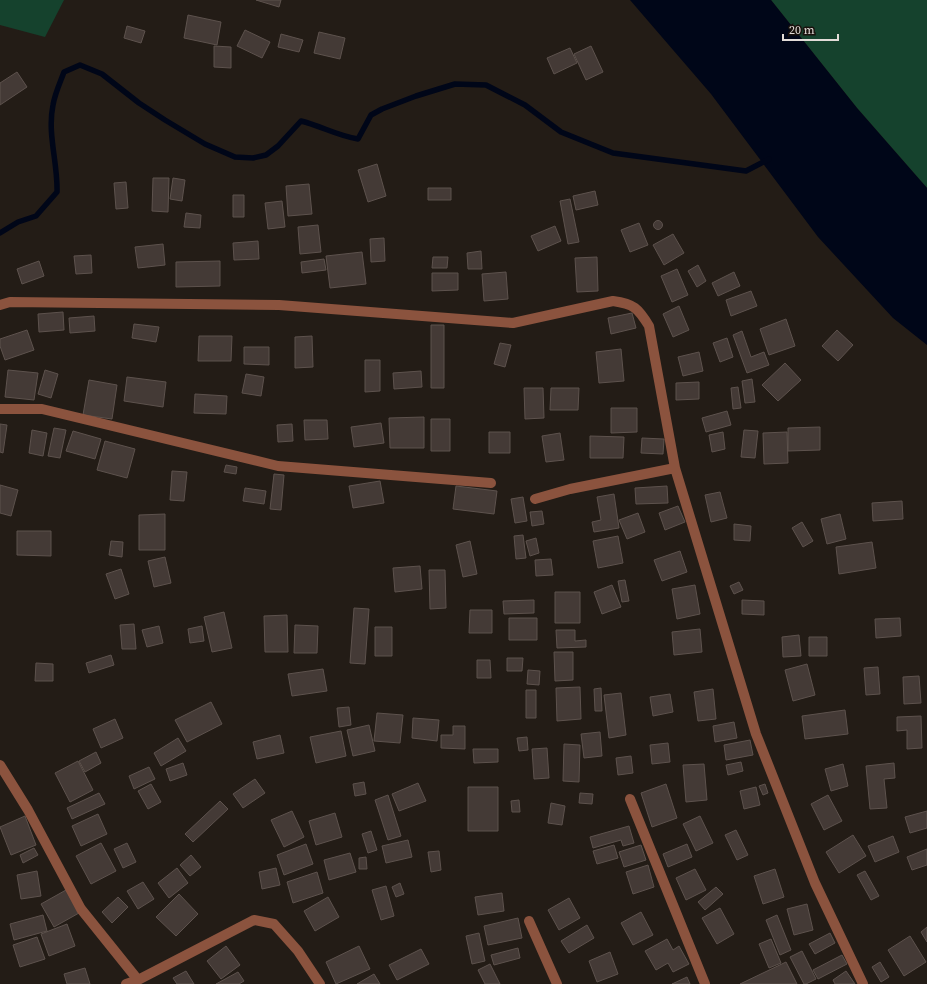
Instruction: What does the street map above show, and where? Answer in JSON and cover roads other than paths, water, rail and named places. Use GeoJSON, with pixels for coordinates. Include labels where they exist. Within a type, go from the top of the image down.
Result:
{"type":"FeatureCollection","features":[{"type":"Feature","properties":{"kind":"street"},"geometry":{"type":"LineString","coordinates":[[0,305],[10,302],[279,305],[513,323],[613,301],[629,303],[640,311],[649,326],[675,468],[756,734],[814,882],[863,984]]}},
{"type":"Feature","properties":{"kind":"street"},"geometry":{"type":"LineString","coordinates":[[0,409],[42,409],[278,466],[491,483]]}},
{"type":"Feature","properties":{"kind":"street"},"geometry":{"type":"LineString","coordinates":[[535,499],[570,489],[675,468]]}},
{"type":"Feature","properties":{"kind":"street"},"geometry":{"type":"LineString","coordinates":[[0,765],[28,810],[81,909],[130,982],[254,920],[274,924],[298,951],[320,984]]}},
{"type":"Feature","properties":{"kind":"street"},"geometry":{"type":"LineString","coordinates":[[630,799],[705,984]]}},
{"type":"Feature","properties":{"kind":"street"},"geometry":{"type":"LineString","coordinates":[[529,921],[557,984]]}},
{"type":"Feature","properties":{"kind":"water"},"geometry":{"type":"Polygon","coordinates":[[[630,0],[771,0],[857,108],[927,188],[927,345],[893,318],[818,237],[711,94],[630,0]]]}},
{"type":"Feature","properties":{"kind":"waterway"},"geometry":{"type":"LineString","coordinates":[[0,233],[18,222],[36,216],[57,192],[51,116],[56,92],[64,72],[80,65],[102,74],[139,103],[205,144],[235,157],[253,158],[266,155],[278,146],[301,121],[343,136],[358,139],[371,115],[382,109],[416,96],[455,84],[486,85],[525,105],[561,132],[613,153],[746,171],[769,159]]}}]}
